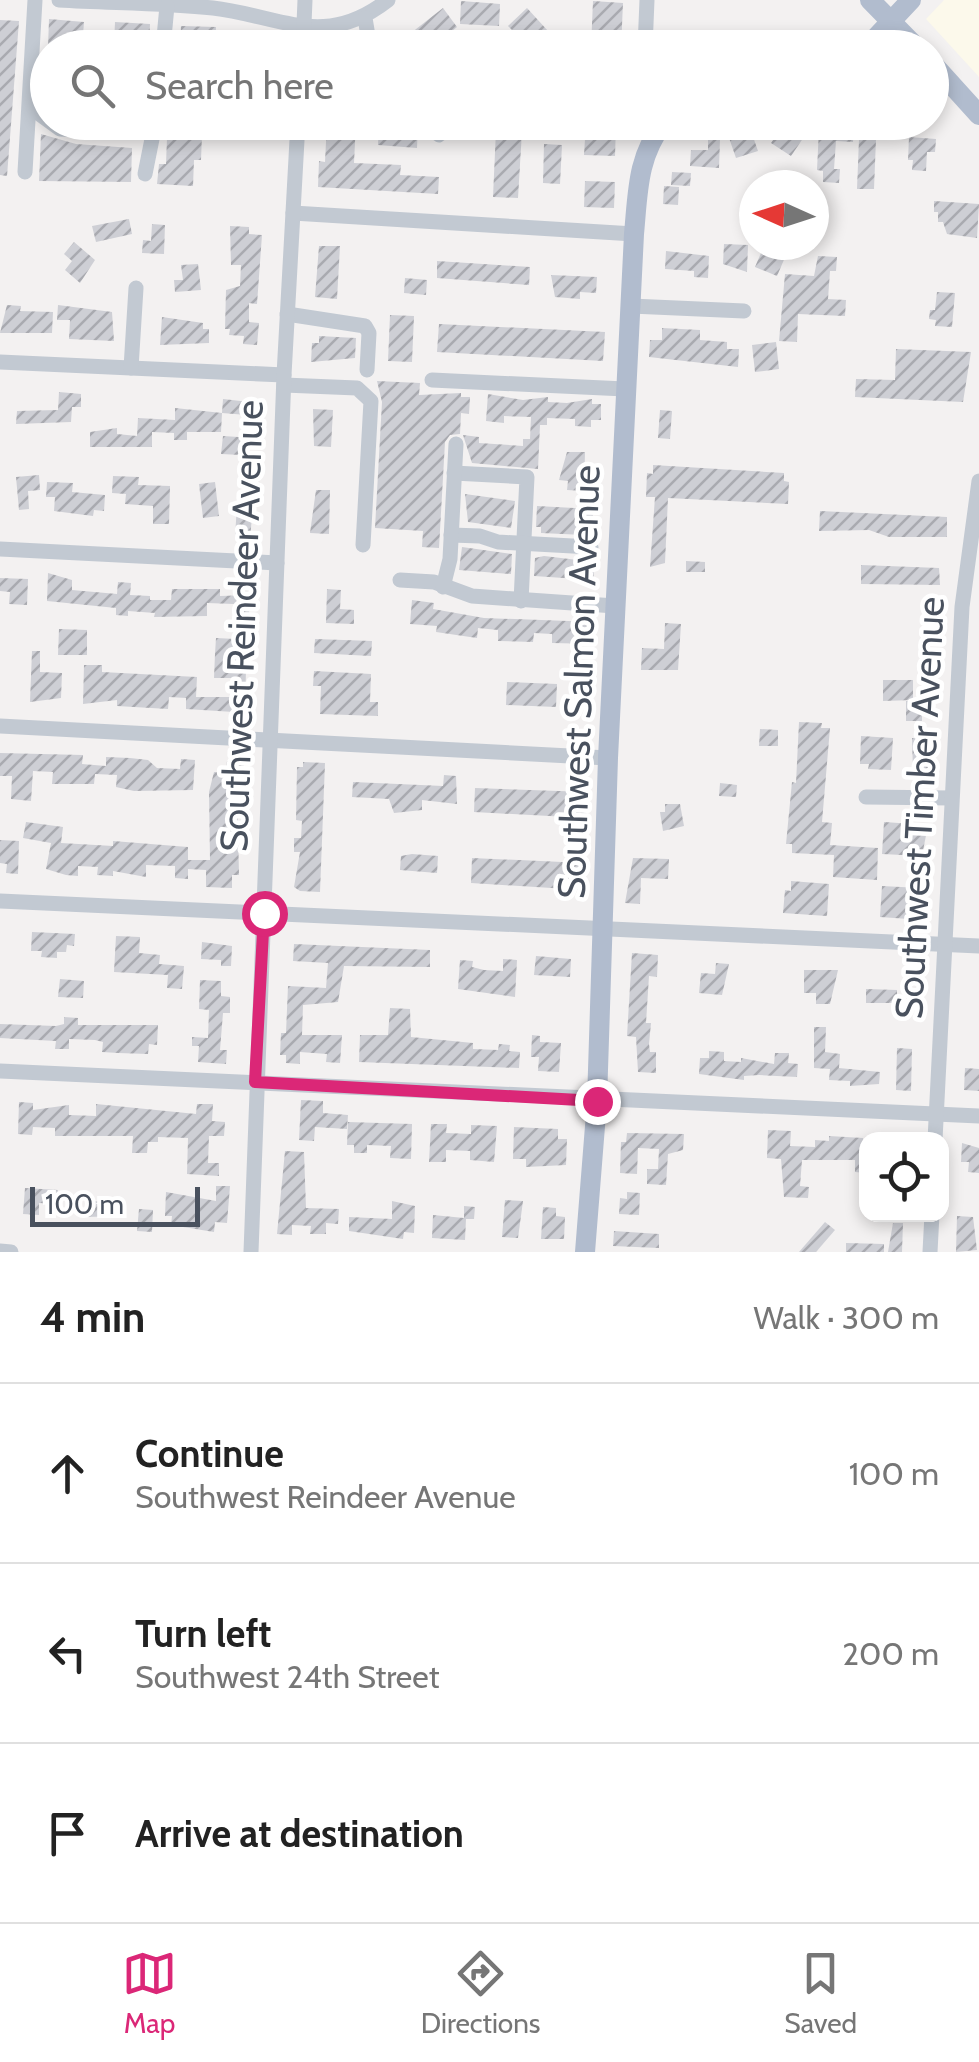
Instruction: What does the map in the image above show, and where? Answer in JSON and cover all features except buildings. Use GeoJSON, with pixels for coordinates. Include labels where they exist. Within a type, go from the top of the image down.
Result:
{"type":"FeatureCollection","features":[{"type":"Feature","properties":{"kind":"main road"},"geometry":{"type":"LineString","coordinates":[[870,0],[900,30]]}},
{"type":"Feature","properties":{"kind":"main road"},"geometry":{"type":"LineString","coordinates":[[884,30],[911,0]]}},
{"type":"Feature","properties":{"kind":"main road"},"geometry":{"type":"LineString","coordinates":[[949,82],[979,115]]}},
{"type":"Feature","properties":{"kind":"main road","name":"Southwest Salmon Avenue"},"geometry":{"type":"LineString","coordinates":[[586,1252],[597,1101],[608,758],[634,234],[640,166],[652,140]]}},
{"type":"Feature","properties":{"kind":"street"},"geometry":{"type":"LineString","coordinates":[[34,30],[35,0]]}},
{"type":"Feature","properties":{"kind":"street"},"geometry":{"type":"LineString","coordinates":[[59,0],[216,8],[304,28],[365,18],[388,0]]}},
{"type":"Feature","properties":{"kind":"street"},"geometry":{"type":"LineString","coordinates":[[304,28],[305,0]]}},
{"type":"Feature","properties":{"kind":"street"},"geometry":{"type":"LineString","coordinates":[[646,30],[647,0]]}},
{"type":"Feature","properties":{"kind":"street"},"geometry":{"type":"LineString","coordinates":[[165,30],[167,6]]}},
{"type":"Feature","properties":{"kind":"street"},"geometry":{"type":"LineString","coordinates":[[365,18],[367,30]]}},
{"type":"Feature","properties":{"kind":"street"},"geometry":{"type":"LineString","coordinates":[[25,172],[30,119]]}},
{"type":"Feature","properties":{"kind":"street"},"geometry":{"type":"LineString","coordinates":[[145,174],[152,140]]}},
{"type":"Feature","properties":{"kind":"street","name":"Southwest Reindeer Avenue"},"geometry":{"type":"LineString","coordinates":[[251,1252],[284,380],[297,140]]}},
{"type":"Feature","properties":{"kind":"street"},"geometry":{"type":"LineString","coordinates":[[293,213],[634,234]]}},
{"type":"Feature","properties":{"kind":"street"},"geometry":{"type":"LineString","coordinates":[[131,368],[136,288]]}},
{"type":"Feature","properties":{"kind":"street"},"geometry":{"type":"LineString","coordinates":[[631,306],[744,311]]}},
{"type":"Feature","properties":{"kind":"street"},"geometry":{"type":"LineString","coordinates":[[287,314],[364,326],[369,333],[368,370]]}},
{"type":"Feature","properties":{"kind":"street"},"geometry":{"type":"LineString","coordinates":[[0,362],[131,368],[357,388],[371,401],[363,545]]}},
{"type":"Feature","properties":{"kind":"street"},"geometry":{"type":"LineString","coordinates":[[432,380],[626,389]]}},
{"type":"Feature","properties":{"kind":"street"},"geometry":{"type":"LineString","coordinates":[[443,587],[451,535],[456,444]]}},
{"type":"Feature","properties":{"kind":"street"},"geometry":{"type":"LineString","coordinates":[[454,473],[526,477],[521,601]]}},
{"type":"Feature","properties":{"kind":"street","name":"Southwest Timber Avenue"},"geometry":{"type":"LineString","coordinates":[[935,1132],[951,798],[971,608],[979,481]]}},
{"type":"Feature","properties":{"kind":"street"},"geometry":{"type":"LineString","coordinates":[[451,535],[590,547]]}},
{"type":"Feature","properties":{"kind":"street"},"geometry":{"type":"LineString","coordinates":[[0,549],[277,563]]}},
{"type":"Feature","properties":{"kind":"street"},"geometry":{"type":"LineString","coordinates":[[400,580],[472,596],[615,606]]}},
{"type":"Feature","properties":{"kind":"street"},"geometry":{"type":"LineString","coordinates":[[0,726],[608,758]]}},
{"type":"Feature","properties":{"kind":"street"},"geometry":{"type":"LineString","coordinates":[[866,797],[951,798]]}},
{"type":"Feature","properties":{"kind":"street"},"geometry":{"type":"LineString","coordinates":[[0,900],[979,946]]}},
{"type":"Feature","properties":{"kind":"street"},"geometry":{"type":"LineString","coordinates":[[0,1071],[979,1116]]}},
{"type":"Feature","properties":{"kind":"street"},"geometry":{"type":"LineString","coordinates":[[930,1252],[932,1222]]}},
{"type":"Feature","properties":{"kind":"street"},"geometry":{"type":"LineString","coordinates":[[0,1252],[11,1252]]}},
{"type":"Feature","properties":{"kind":"shaded area"},"geometry":{"type":"Polygon","coordinates":[[[944,0],[979,0],[979,77],[949,44],[949,30],[936,30],[926,19],[944,0]]]}},
{"type":"Feature","properties":{"kind":"route"},"geometry":{"type":"LineString","coordinates":[[264,913],[255,1082],[597,1101]]}}]}
